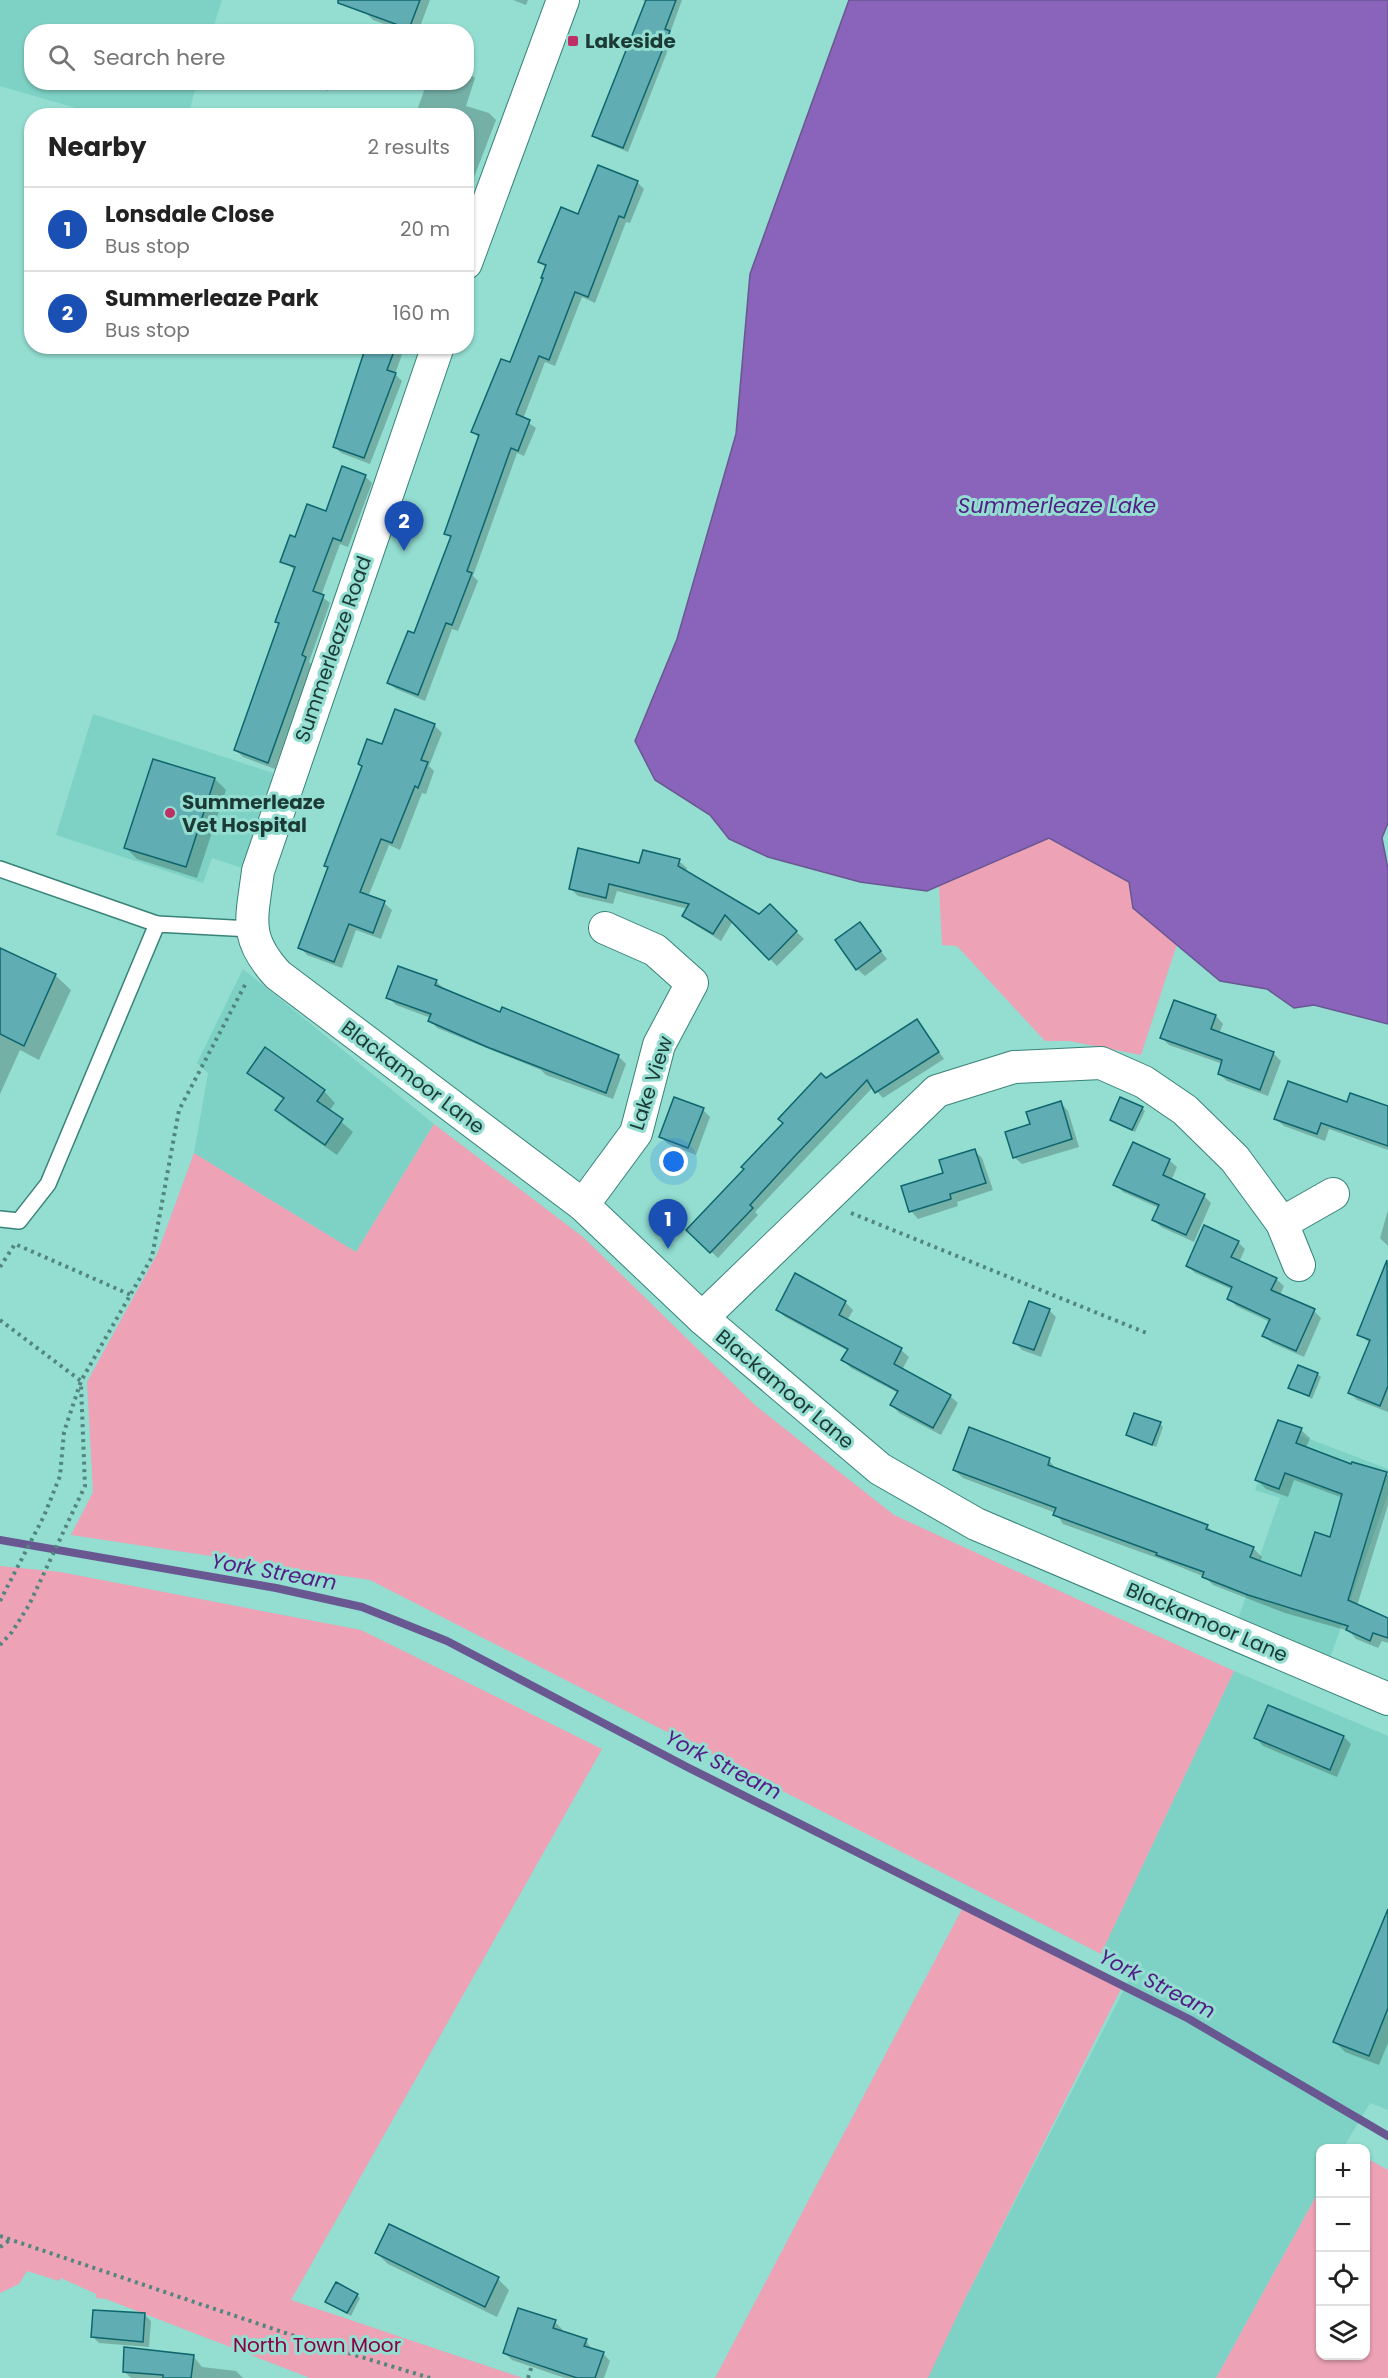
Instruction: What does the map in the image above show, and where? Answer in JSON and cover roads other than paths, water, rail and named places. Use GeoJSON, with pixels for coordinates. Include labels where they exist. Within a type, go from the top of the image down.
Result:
{"type":"FeatureCollection","features":[{"type":"Feature","properties":{"kind":"street"},"geometry":{"type":"LineString","coordinates":[[474,241],[563,0]]}},
{"type":"Feature","properties":{"kind":"street","name":"Summerleaze Road"},"geometry":{"type":"LineString","coordinates":[[255,942],[258,871],[435,354]]}},
{"type":"Feature","properties":{"kind":"street","name":"Lake View"},"geometry":{"type":"LineString","coordinates":[[583,1205],[636,1133],[659,1046],[692,983],[655,950],[605,928]]}},
{"type":"Feature","properties":{"kind":"street","name":"Blackamoor Lane"},"geometry":{"type":"LineString","coordinates":[[255,942],[278,975],[583,1205],[702,1318],[880,1469],[976,1524],[1388,1699]]}},
{"type":"Feature","properties":{"kind":"street"},"geometry":{"type":"LineString","coordinates":[[702,1318],[937,1091],[1014,1067],[1101,1063],[1144,1082],[1185,1110],[1235,1159],[1282,1222],[1299,1265]]}},
{"type":"Feature","properties":{"kind":"street"},"geometry":{"type":"LineString","coordinates":[[1282,1222],[1333,1194]]}},
{"type":"Feature","properties":{"kind":"lane"},"geometry":{"type":"LineString","coordinates":[[0,869],[157,924],[255,942]]}},
{"type":"Feature","properties":{"kind":"lane"},"geometry":{"type":"LineString","coordinates":[[0,1219],[19,1221],[48,1184],[157,924]]}},
{"type":"Feature","properties":{"kind":"water","name":"Summerleaze Lake"},"geometry":{"type":"Polygon","coordinates":[[[849,0],[1388,0],[1388,823],[1382,838],[1388,869],[1388,1024],[1314,1005],[1294,1008],[1267,989],[1220,981],[1133,908],[1129,882],[1049,838],[927,891],[860,882],[768,857],[729,839],[710,815],[655,780],[635,741],[677,639],[736,434],[750,274],[849,0]]]}},
{"type":"Feature","properties":{"kind":"waterway","name":"York Stream"},"geometry":{"type":"LineString","coordinates":[[0,1540],[276,1588],[362,1607],[447,1641],[687,1767],[1189,2019],[1388,2136]]}},
{"type":"Feature","properties":{"kind":"place","name":"Lakeside"},"geometry":{"type":"Point","coordinates":[573,41]}},
{"type":"Feature","properties":{"kind":"place","name":"Summerleaze Park"},"geometry":{"type":"Point","coordinates":[404,551]}},
{"type":"Feature","properties":{"kind":"place","name":"Summerleaze Vet Hospital"},"geometry":{"type":"Point","coordinates":[170,813]}},
{"type":"Feature","properties":{"kind":"place","name":"Lonsdale Close"},"geometry":{"type":"Point","coordinates":[668,1249]}},
{"type":"Feature","properties":{"kind":"park label","name":"North Town Moor"},"geometry":{"type":"Point","coordinates":[317,2345]}}]}
